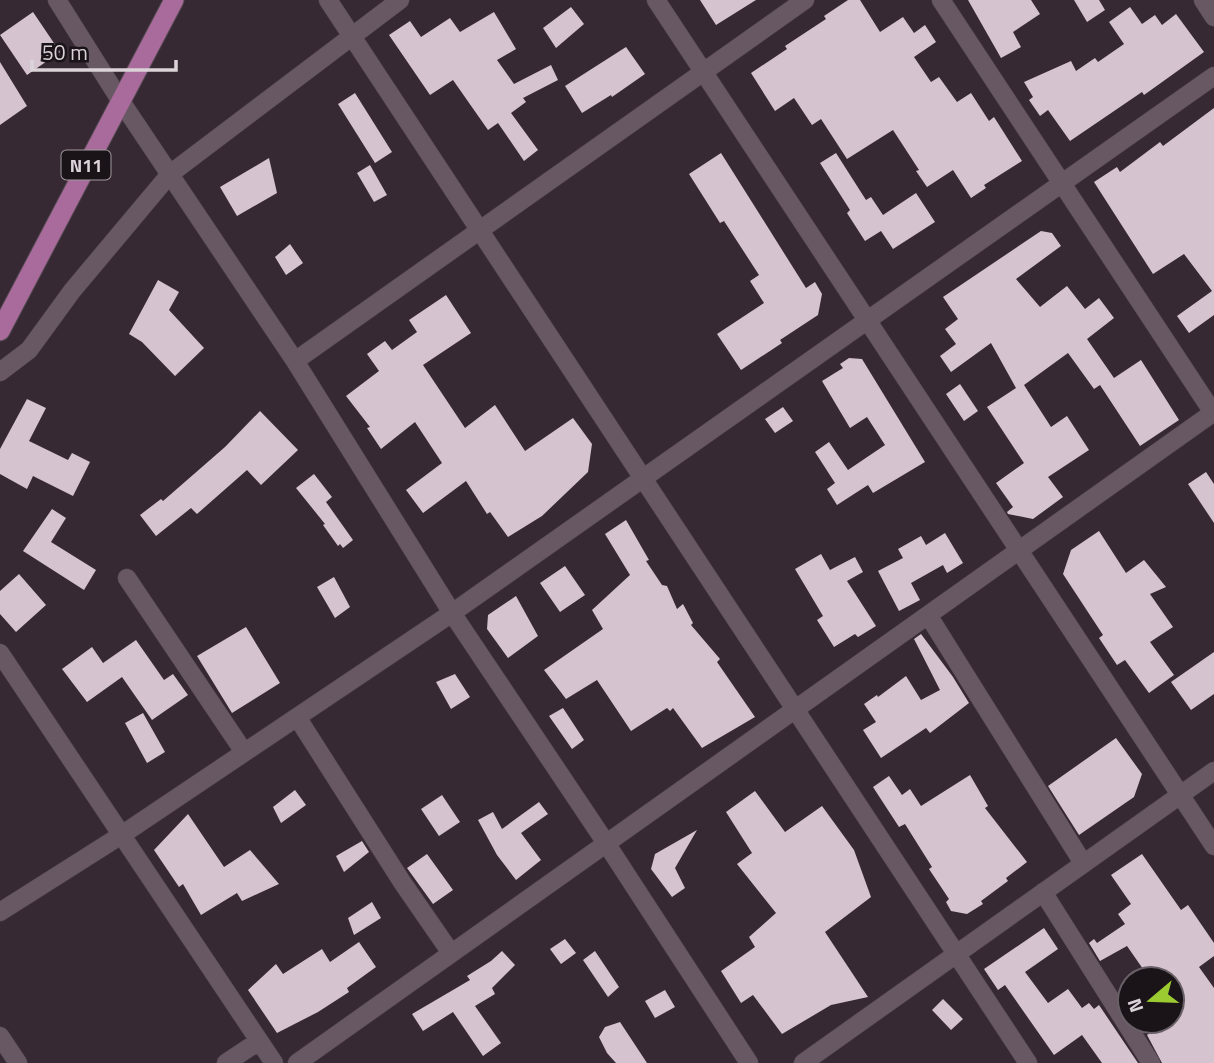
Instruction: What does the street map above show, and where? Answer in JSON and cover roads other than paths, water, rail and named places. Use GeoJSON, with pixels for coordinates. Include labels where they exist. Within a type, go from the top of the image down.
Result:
{"type":"FeatureCollection","features":[{"type":"Feature","properties":{"kind":"main road","name":"N11"},"geometry":{"type":"LineString","coordinates":[[0,331],[174,0]]}},
{"type":"Feature","properties":{"kind":"street"},"geometry":{"type":"LineString","coordinates":[[57,0],[120,100],[295,361],[452,613],[749,1063]]}},
{"type":"Feature","properties":{"kind":"street"},"geometry":{"type":"LineString","coordinates":[[328,0],[1028,1063]]}},
{"type":"Feature","properties":{"kind":"street"},"geometry":{"type":"LineString","coordinates":[[0,372],[29,350],[72,291],[170,174],[400,0]]}},
{"type":"Feature","properties":{"kind":"street"},"geometry":{"type":"LineString","coordinates":[[656,0],[1214,846]]}},
{"type":"Feature","properties":{"kind":"street"},"geometry":{"type":"LineString","coordinates":[[295,361],[805,0]]}},
{"type":"Feature","properties":{"kind":"street"},"geometry":{"type":"LineString","coordinates":[[297,1063],[1214,413],[941,0]]}},
{"type":"Feature","properties":{"kind":"street"},"geometry":{"type":"LineString","coordinates":[[1202,0],[1214,17]]}},
{"type":"Feature","properties":{"kind":"street"},"geometry":{"type":"LineString","coordinates":[[0,912],[123,834],[452,613],[1214,76]]}},
{"type":"Feature","properties":{"kind":"street"},"geometry":{"type":"LineString","coordinates":[[127,578],[244,752]]}},
{"type":"Feature","properties":{"kind":"street"},"geometry":{"type":"LineString","coordinates":[[928,615],[1083,863]]}},
{"type":"Feature","properties":{"kind":"street"},"geometry":{"type":"LineString","coordinates":[[0,653],[274,1063]]}},
{"type":"Feature","properties":{"kind":"street"},"geometry":{"type":"LineString","coordinates":[[297,717],[451,953]]}},
{"type":"Feature","properties":{"kind":"street"},"geometry":{"type":"LineString","coordinates":[[803,1063],[1214,771]]}},
{"type":"Feature","properties":{"kind":"street"},"geometry":{"type":"LineString","coordinates":[[1043,892],[1151,1063]]}},
{"type":"Feature","properties":{"kind":"street"},"geometry":{"type":"LineString","coordinates":[[0,1036],[18,1063]]}},
{"type":"Feature","properties":{"kind":"street"},"geometry":{"type":"LineString","coordinates":[[226,1063],[259,1041]]}}]}
